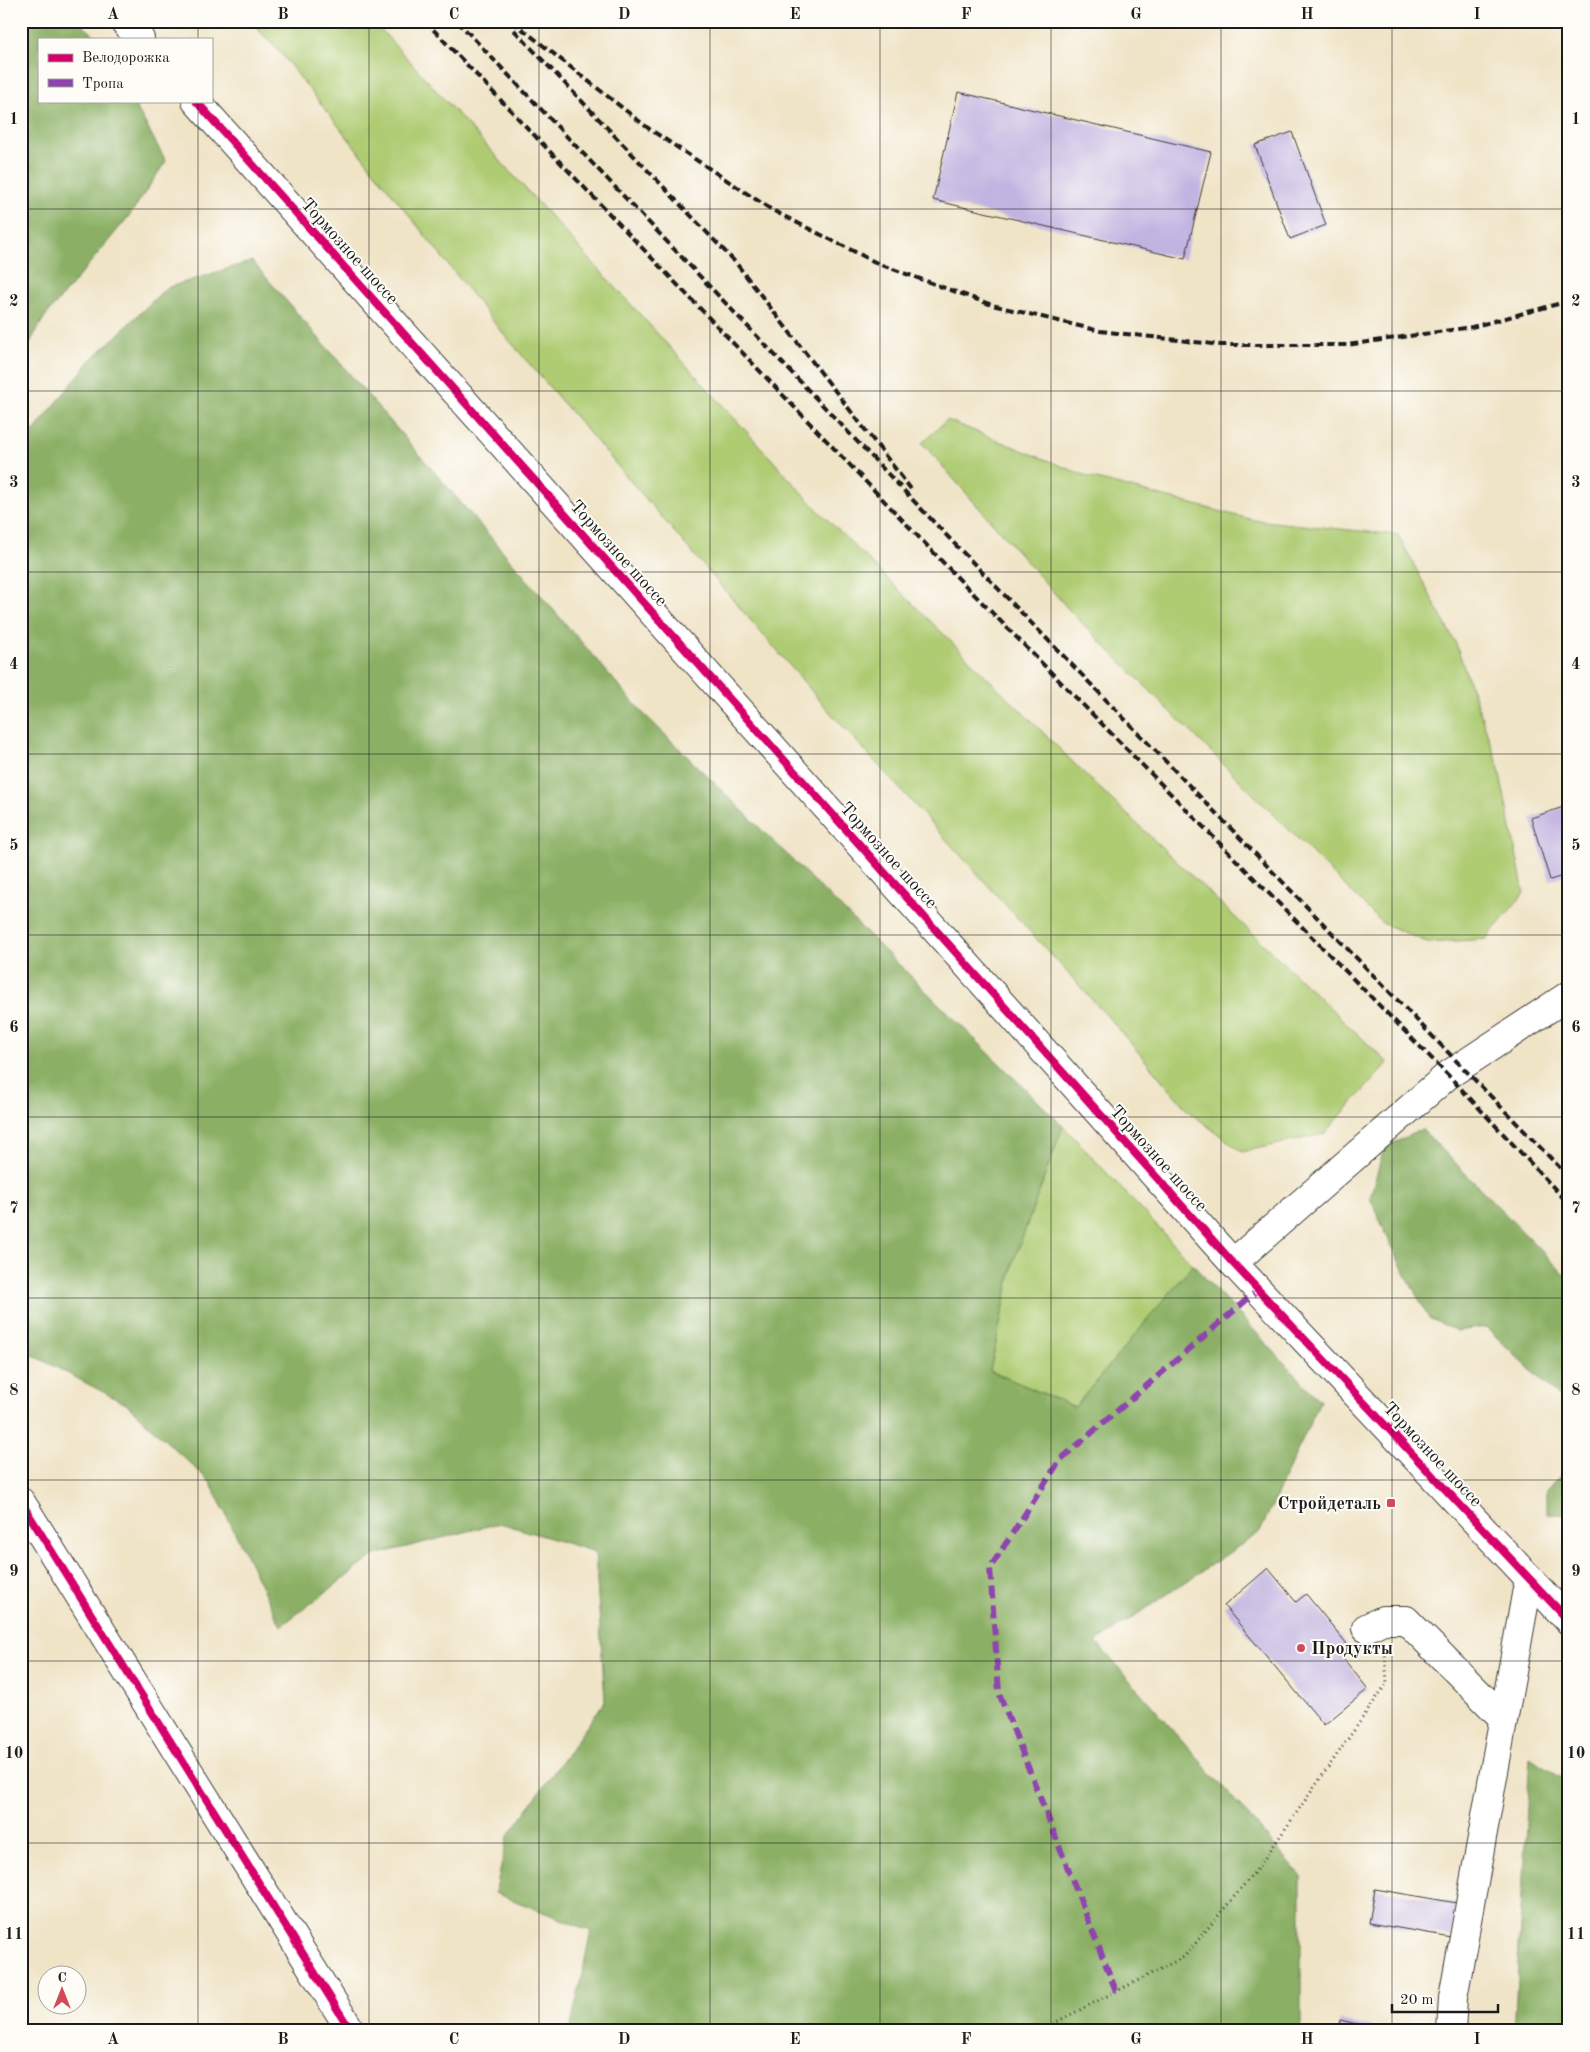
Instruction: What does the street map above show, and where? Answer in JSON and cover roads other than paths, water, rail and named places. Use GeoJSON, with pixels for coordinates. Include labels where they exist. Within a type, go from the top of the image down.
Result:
{"type":"FeatureCollection","features":[{"type":"Feature","properties":{"kind":"street"},"geometry":{"type":"LineString","coordinates":[[124,21],[139,38]]}},
{"type":"Feature","properties":{"kind":"street","name":"Тормозное шоссе"},"geometry":{"type":"LineString","coordinates":[[197,102],[1233,1263],[1569,1621]]}},
{"type":"Feature","properties":{"kind":"street"},"geometry":{"type":"LineString","coordinates":[[1233,1263],[1448,1075],[1569,995]]}},
{"type":"Feature","properties":{"kind":"street"},"geometry":{"type":"LineString","coordinates":[[21,1502],[351,2031]]}},
{"type":"Feature","properties":{"kind":"street"},"geometry":{"type":"LineString","coordinates":[[1451,2031],[1453,1998],[1529,1578]]}},
{"type":"Feature","properties":{"kind":"street"},"geometry":{"type":"LineString","coordinates":[[1375,1624],[1406,1620],[1503,1718]]}},
{"type":"Feature","properties":{"kind":"railway"},"geometry":{"type":"LineString","coordinates":[[425,21],[957,577],[1448,1075],[1569,1204]]}},
{"type":"Feature","properties":{"kind":"railway"},"geometry":{"type":"LineString","coordinates":[[457,21],[949,538],[1569,1177]]}},
{"type":"Feature","properties":{"kind":"railway"},"geometry":{"type":"LineString","coordinates":[[512,21],[648,128],[772,210],[879,264],[992,305],[1100,331],[1221,345],[1347,345],[1472,327],[1569,301]]}},
{"type":"Feature","properties":{"kind":"railway"},"geometry":{"type":"LineString","coordinates":[[514,30],[736,263],[911,489]]}},
{"type":"Feature","properties":{"kind":"place","name":"Стройдеталь"},"geometry":{"type":"Point","coordinates":[1391,1503]}},
{"type":"Feature","properties":{"kind":"place","name":"Продукты"},"geometry":{"type":"Point","coordinates":[1301,1648]}}]}
